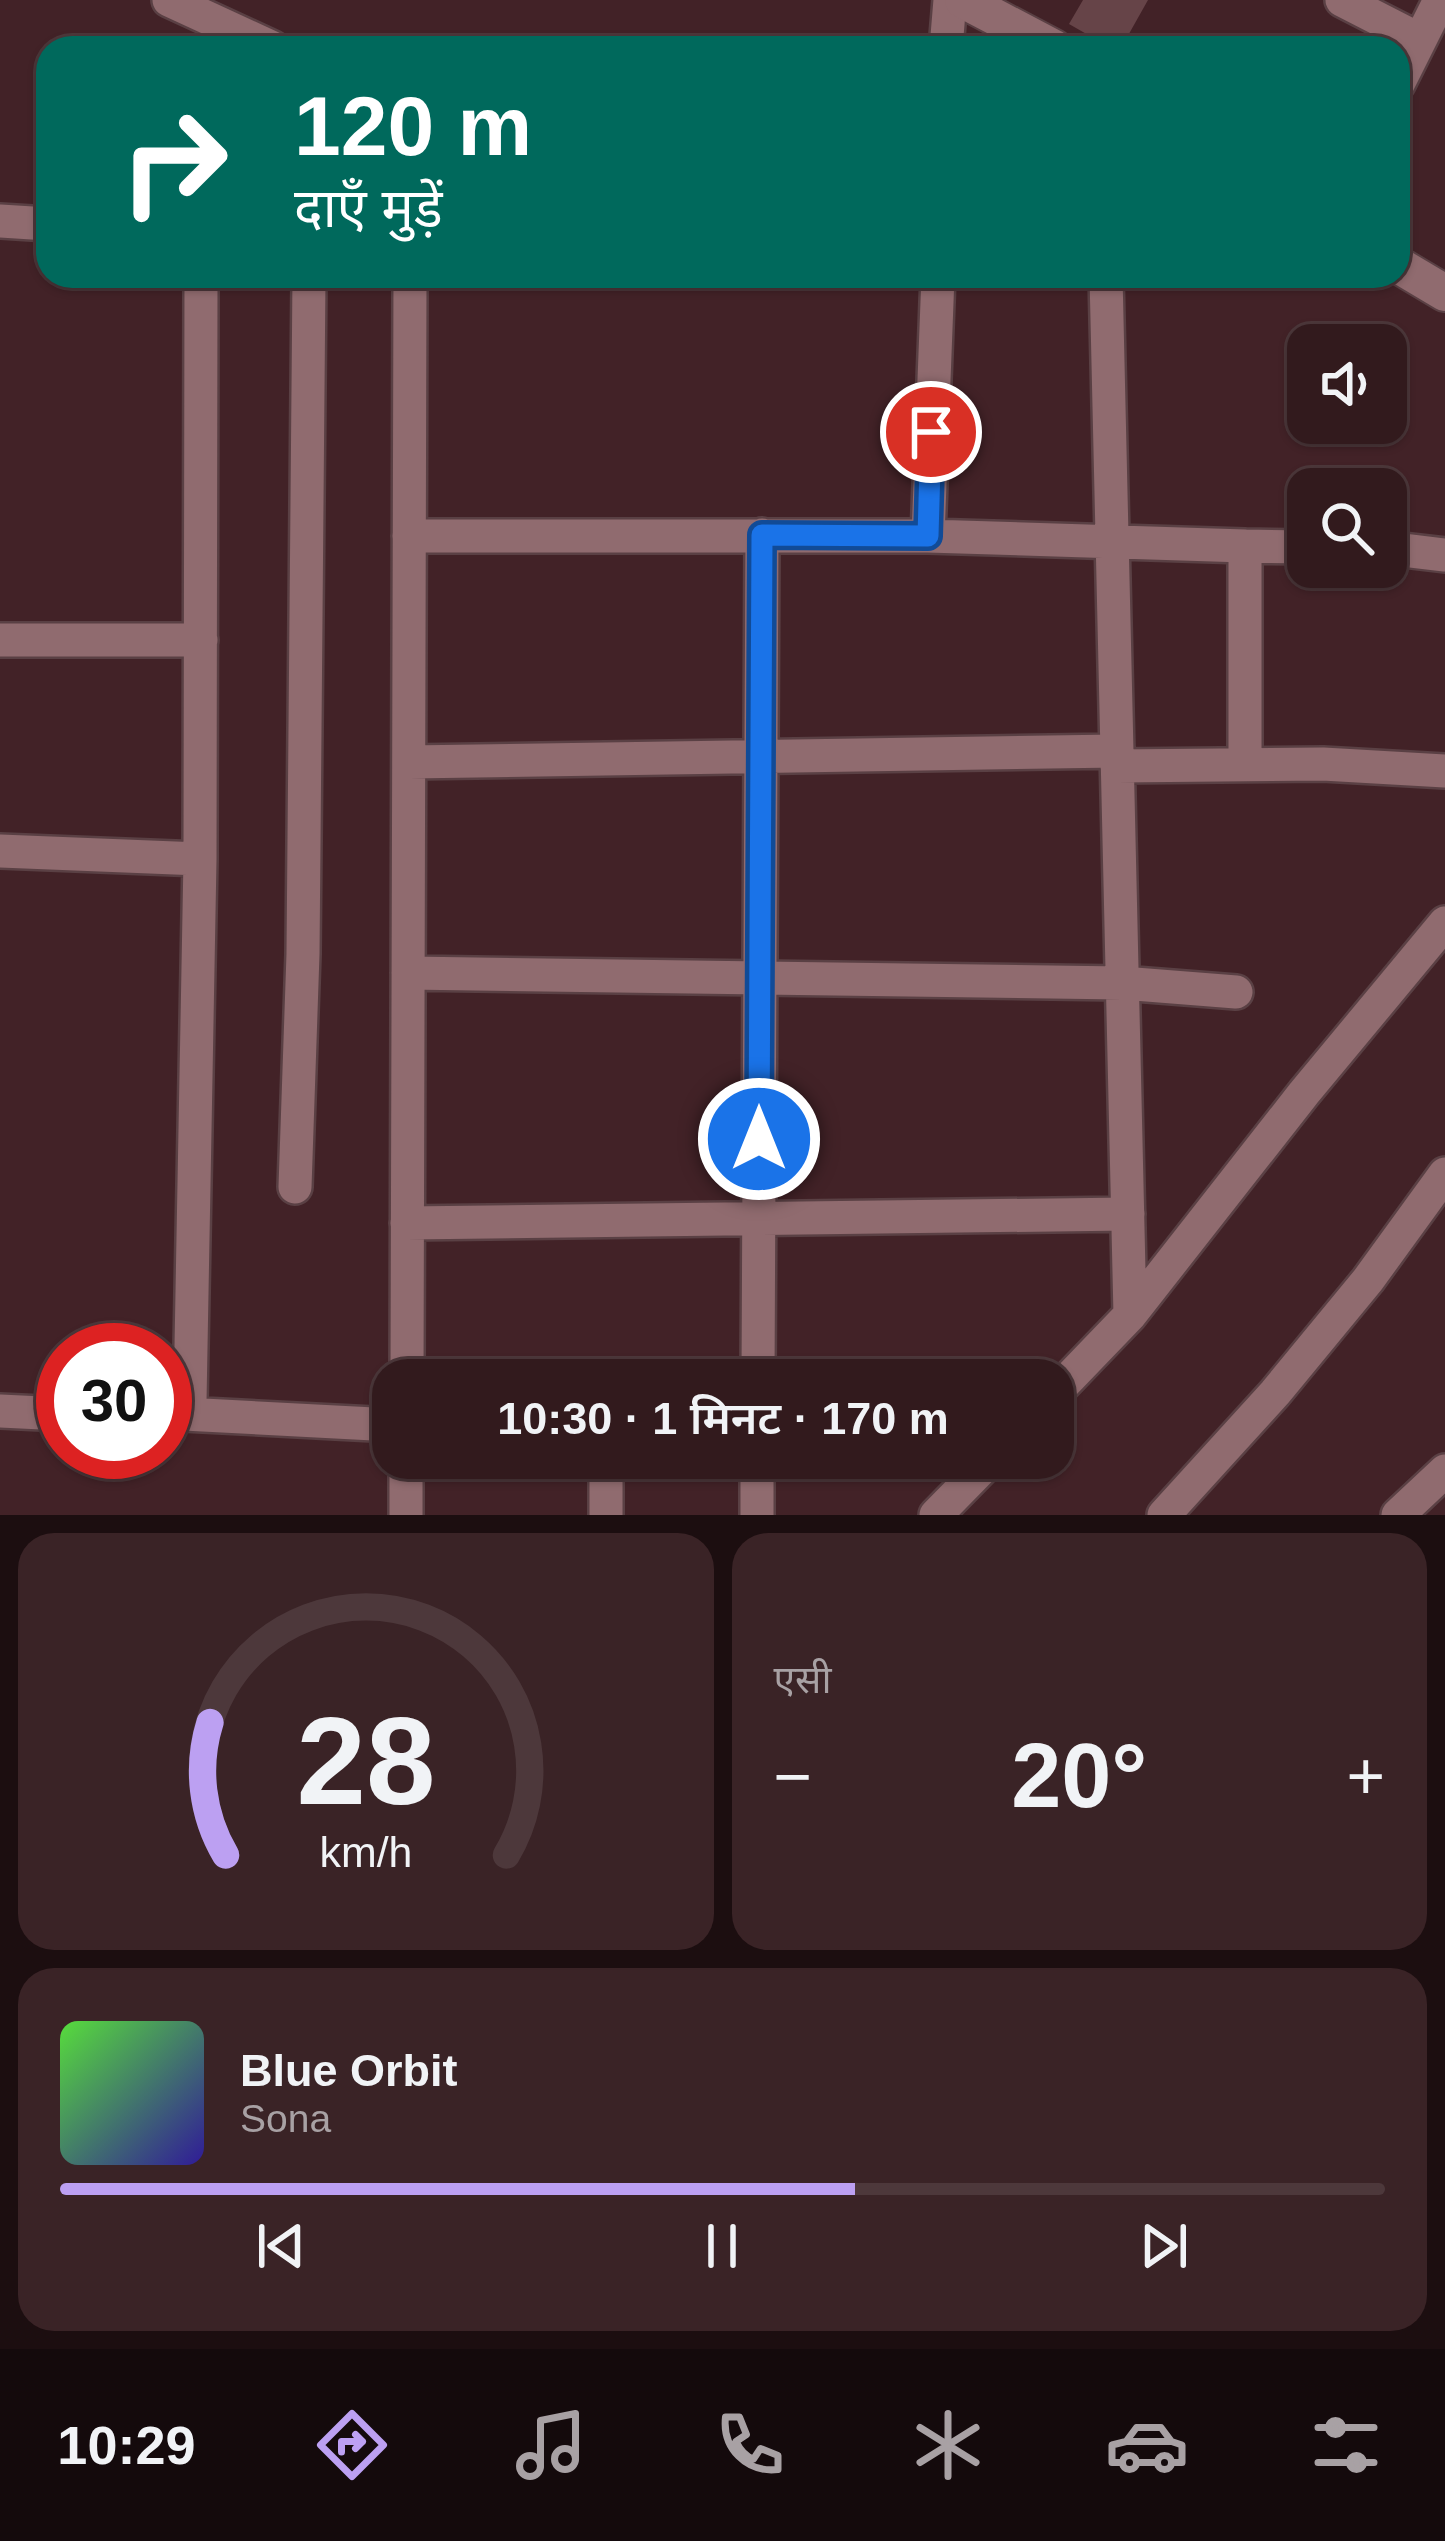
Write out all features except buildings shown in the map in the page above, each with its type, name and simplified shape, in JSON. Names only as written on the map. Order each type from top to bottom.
[{"type":"street","points":[[170,0],[247,36]]},
{"type":"street","points":[[947,36],[950,0]]},
{"type":"street","points":[[963,0],[1031,36]]},
{"type":"street","points":[[1342,0],[1420,40]]},
{"type":"street","points":[[1410,60],[1440,0]]},
{"type":"street","points":[[0,221],[36,223]]},
{"type":"street","points":[[1410,273],[1445,293]]},
{"type":"street","points":[[191,1323],[200,859],[201,288]]},
{"type":"street","points":[[295,1187],[302,974],[309,288]]},
{"type":"street","points":[[406,1359],[410,288]]},
{"type":"street","points":[[928,536],[938,288]]},
{"type":"street","points":[[1106,288],[1130,1315]]},
{"type":"street","points":[[758,1359],[762,535]]},
{"type":"street","points":[[409,536],[928,536],[1287,547]]},
{"type":"street","points":[[1246,547],[1246,763]]},
{"type":"street","points":[[1407,550],[1445,555]]},
{"type":"street","points":[[0,640],[201,640]]},
{"type":"street","points":[[409,762],[1117,759],[1445,771]]},
{"type":"street","points":[[0,851],[200,859]]},
{"type":"street","points":[[1074,1373],[1130,1315],[1445,923]]},
{"type":"street","points":[[408,974],[1122,983],[1236,992]]},
{"type":"street","points":[[1164,1515],[1275,1393],[1441,1188]]},
{"type":"street","points":[[407,1223],[1128,1214]]},
{"type":"street","points":[[0,1411],[36,1413]]},
{"type":"street","points":[[192,1416],[372,1424]]},
{"type":"street","points":[[1398,1515],[1445,1471]]},
{"type":"street","points":[[406,1479],[406,1515]]},
{"type":"street","points":[[606,1479],[606,1515]]},
{"type":"street","points":[[757,1479],[757,1515]]},
{"type":"street","points":[[936,1515],[971,1479]]},
{"type":"route","points":[[759,1139],[762,535],[928,536],[931,432]]}]
